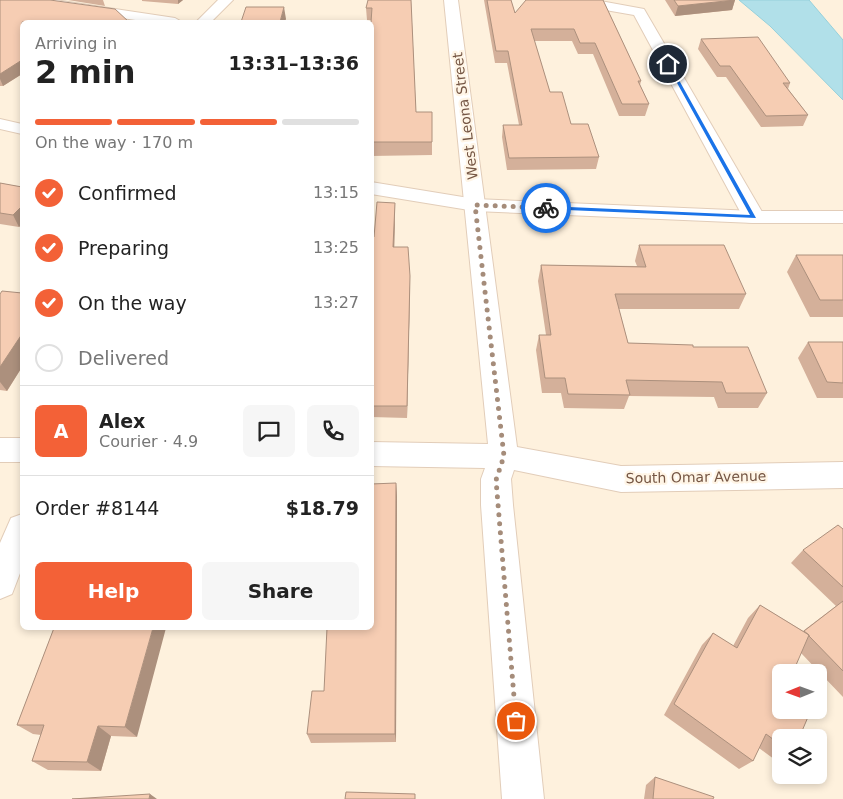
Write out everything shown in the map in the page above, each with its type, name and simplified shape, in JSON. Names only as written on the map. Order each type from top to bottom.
[{"type":"street","points":[[27,0],[161,20]]},
{"type":"street","points":[[205,20],[226,0]]},
{"type":"street","name":"West Leona Street","points":[[451,0],[504,456],[496,480],[497,505],[523,799]]},
{"type":"street","points":[[571,0],[639,12],[754,217]]},
{"type":"street","points":[[0,124],[20,129]]},
{"type":"street","points":[[374,188],[475,205],[754,217],[843,216]]},
{"type":"street","points":[[0,450],[20,450]]},
{"type":"street","name":"South Omar Avenue","points":[[374,454],[504,456],[621,479],[843,475]]},
{"type":"street","points":[[0,583],[20,533]]},
{"type":"water","points":[[739,0],[809,0],[843,40],[843,100],[770,26]]},
{"type":"building","points":[[0,0],[50,0],[115,9],[127,20],[20,20],[20,61],[0,74]]},
{"type":"building","points":[[368,0],[411,0],[416,112],[432,112],[432,142],[374,142],[374,20],[371,20],[372,8],[366,8]]},
{"type":"building","points":[[487,0],[511,0],[515,13],[526,0],[603,0],[641,81],[638,81],[649,104],[622,104],[595,43],[580,43],[574,29],[531,29],[550,92],[562,92],[571,124],[588,124],[599,157],[509,158],[503,125],[522,125],[508,51],[496,51]]},
{"type":"building","points":[[674,0],[735,0],[678,6]]},
{"type":"building","points":[[246,7],[284,7],[281,20],[242,20]]},
{"type":"building","points":[[758,37],[790,83],[783,83],[808,115],[766,116],[730,66],[720,66],[701,39]]},
{"type":"building","points":[[0,183],[20,187],[20,208],[13,215],[0,213]]},
{"type":"building","points":[[377,202],[395,203],[393,247],[408,247],[410,276],[407,406],[374,406],[374,237]]},
{"type":"building","points":[[639,245],[724,245],[746,294],[615,294],[628,343],[693,345],[693,347],[748,347],[767,393],[726,393],[722,382],[626,380],[630,395],[568,394],[565,378],[545,378],[539,335],[551,335],[541,265],[646,267]]},
{"type":"building","points":[[796,255],[843,255],[843,300],[820,300]]},
{"type":"building","points":[[2,291],[20,293],[20,337],[0,367],[0,294]]},
{"type":"building","points":[[808,342],[843,342],[843,383],[827,382]]},
{"type":"building","points":[[396,483],[395,734],[307,734],[312,691],[324,691],[327,630],[374,630],[374,484]]},
{"type":"building","points":[[838,525],[843,529],[843,587],[803,550]]},
{"type":"building","points":[[843,601],[843,671],[804,631]]},
{"type":"building","points":[[760,605],[809,635],[796,664],[772,664],[772,719],[807,719],[803,729],[772,729],[772,738],[766,734],[753,761],[674,704],[713,633],[737,648]]},
{"type":"building","points":[[53,630],[152,630],[125,727],[98,726],[87,762],[32,761],[44,725],[17,725]]},
{"type":"building","points":[[655,777],[714,797],[713,799],[653,799]]},
{"type":"building","points":[[346,792],[415,794],[415,799],[345,799]]},
{"type":"building","points":[[150,794],[149,799],[72,799]]},
{"type":"way so far","points":[[516,721],[497,505],[496,480],[504,456],[475,205],[546,208]]},
{"type":"route","points":[[546,208],[754,217],[668,64]]}]
